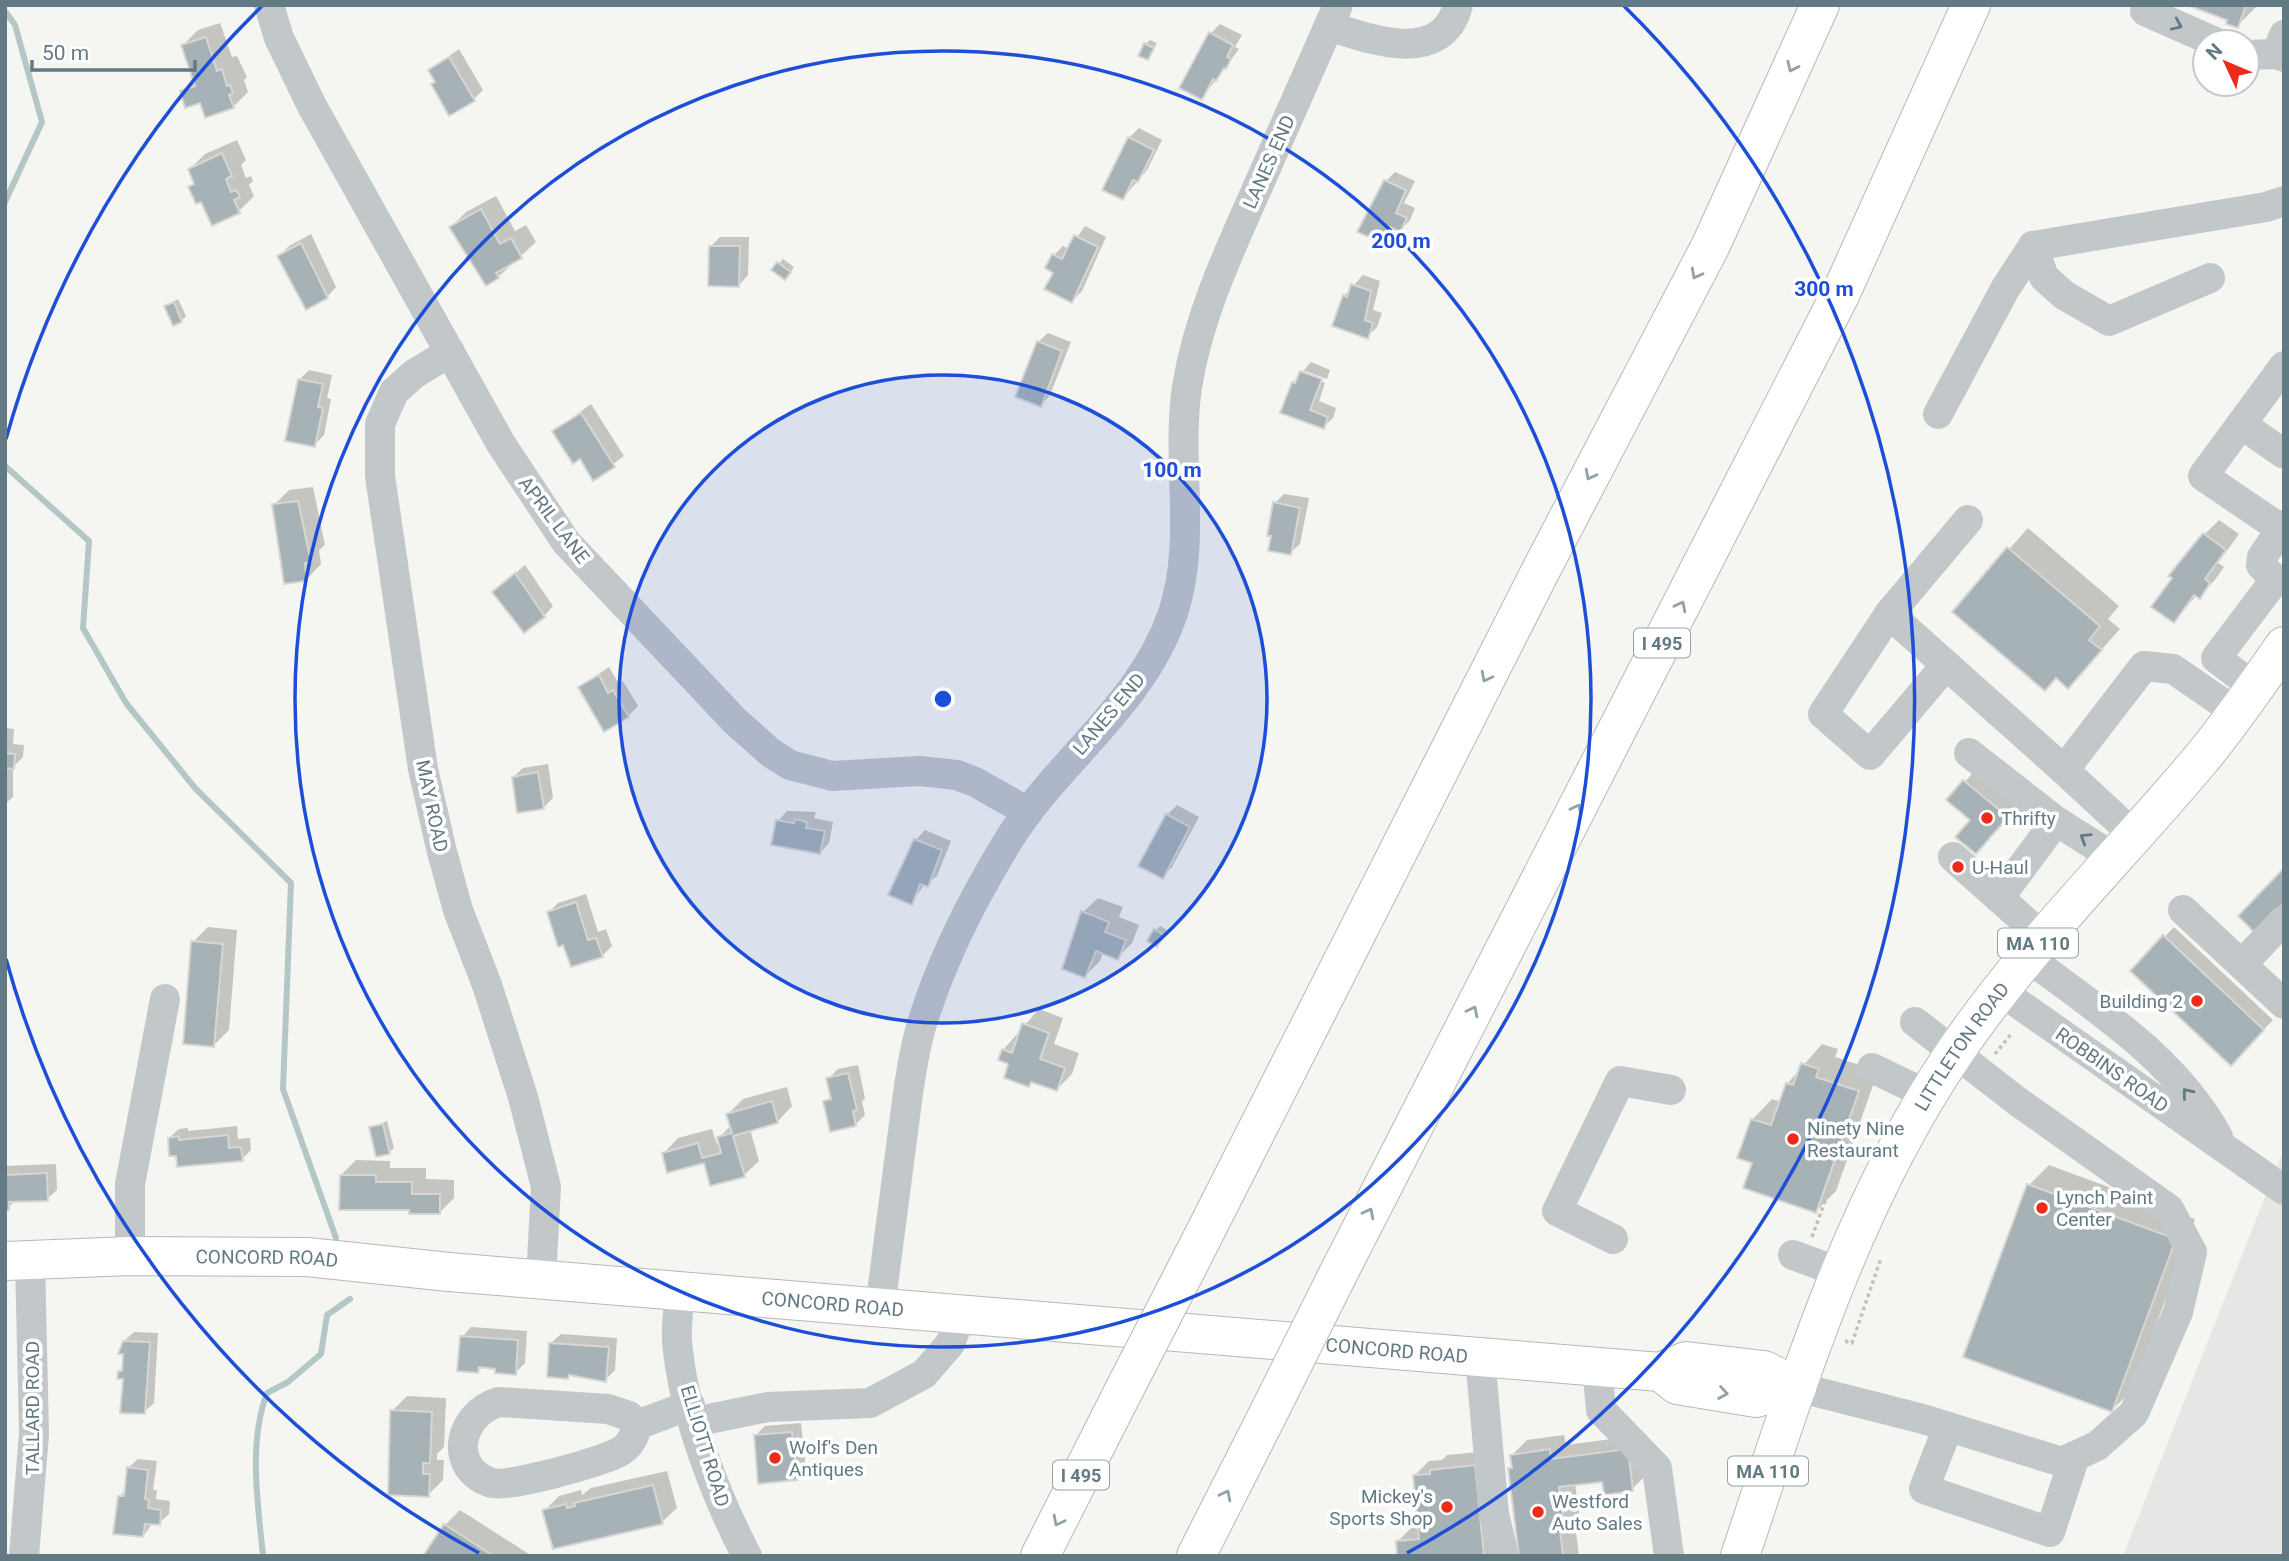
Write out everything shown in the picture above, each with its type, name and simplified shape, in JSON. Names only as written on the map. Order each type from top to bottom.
[{"type":"main road","name":"I 495","points":[[1040,1556],[1542,568],[1711,245],[1820,5]]},
{"type":"main road","name":"I 495","points":[[1196,1556],[1841,293],[1971,5]]},
{"type":"main road","name":"LITTLETON ROAD","points":[[1740,1556],[1814,1333],[1812,1263],[1878,1186],[1928,1095],[1967,1062],[1999,990],[2246,700],[2284,646]]},
{"type":"main road","name":"CONCORD ROAD","points":[[18,1261],[130,1256],[306,1257],[961,1315],[1660,1372],[1686,1361],[1764,1370],[1797,1387]]},
{"type":"street","name":"APRIL LANE","points":[[270,5],[279,38],[312,106],[517,471],[566,542],[735,721],[790,765],[832,776],[919,771],[957,775],[975,782],[1028,812]]},
{"type":"street","name":"LANES END","points":[[880,1308],[909,1090],[921,1027],[965,919],[1008,841],[1028,812],[1132,692],[1148,668],[1173,614],[1181,584],[1184,553],[1185,412],[1194,354],[1213,289],[1333,16],[1377,41],[1414,44],[1432,38],[1447,26],[1458,5]]},
{"type":"street","points":[[2147,5],[2145,11],[2191,31]]},
{"type":"street","points":[[1938,414],[2005,289],[2033,246],[2266,207],[2284,201]]},
{"type":"street","points":[[2033,246],[2044,277],[2064,295],[2109,321],[2210,278]]},
{"type":"street","name":"MAY ROAD","points":[[450,352],[414,373],[394,392],[380,424],[380,476],[423,769],[439,841],[458,910],[487,985],[519,1085],[547,1186],[541,1279]]},
{"type":"street","points":[[2246,700],[2216,658],[2275,580],[2261,565],[2262,557],[2283,527],[2203,476],[2284,366]]},
{"type":"street","points":[[2241,424],[2284,454]]},
{"type":"street","points":[[1946,665],[1870,755],[1823,714],[1889,614],[1968,520]]},
{"type":"street","points":[[1889,614],[2064,770],[2123,846]]},
{"type":"street","points":[[2064,770],[2144,666],[2173,669],[2246,700]]},
{"type":"street","points":[[1969,753],[2056,821],[2123,846]]},
{"type":"street","points":[[1999,898],[2056,821]]},
{"type":"street","name":"ROBBINS ROAD","points":[[1953,857],[1999,898],[2035,946],[2166,1068],[2203,1113],[2225,1150]]},
{"type":"street","points":[[2183,910],[2284,1004]]},
{"type":"street","points":[[2242,964],[2284,920]]},
{"type":"street","name":"ROBBINS ROAD","points":[[1999,990],[2284,1190]]},
{"type":"street","points":[[130,1256],[130,1184],[165,999]]},
{"type":"street","points":[[1797,1387],[1948,1427],[2062,1462],[2096,1446],[2134,1413],[2178,1312],[2192,1252],[2169,1209],[1915,1022]]},
{"type":"street","points":[[1872,1068],[1928,1095]]},
{"type":"street","points":[[1613,1239],[1557,1211],[1620,1081],[1671,1090]]},
{"type":"street","name":"TALLARD ROAD","points":[[18,1261],[34,1434],[24,1556]]},
{"type":"street","name":"ELLIOTT ROAD","points":[[680,1291],[677,1339],[692,1413],[730,1523],[747,1556]]},
{"type":"street","points":[[636,1425],[692,1413],[768,1406],[870,1403],[924,1374],[950,1344],[961,1315]]},
{"type":"street","points":[[1480,1357],[1494,1514],[1504,1556]]},
{"type":"street","points":[[1597,1366],[1601,1410],[1612,1424],[1640,1446],[1657,1468],[1670,1556]]},
{"type":"street","points":[[499,1402],[608,1409],[629,1416],[636,1425],[635,1435],[621,1451],[516,1484],[493,1484],[483,1479],[474,1472],[464,1452],[463,1441],[471,1419],[479,1411],[499,1402]]},
{"type":"street","points":[[1948,1427],[1924,1489],[2050,1532],[2075,1456]]},
{"type":"path","points":[[1967,1062],[2012,1033]]},
{"type":"path","points":[[1812,1263],[1872,1068]]},
{"type":"path","points":[[1814,1333],[1852,1343],[1883,1251]]},
{"type":"shaded area","points":[[2282,1154],[2284,1556],[2123,1556]]},
{"type":"building","points":[[2187,5],[2246,5],[2238,28],[2226,24],[2227,20]]},
{"type":"building","points":[[1209,32],[1233,45],[1227,57],[1231,59],[1226,69],[1224,68],[1216,81],[1213,79],[1202,100],[1179,88]]},
{"type":"building","points":[[206,37],[217,71],[222,69],[227,86],[230,85],[233,93],[229,95],[234,108],[205,118],[200,103],[185,108],[180,91],[195,86],[181,45]]},
{"type":"building","points":[[1144,43],[1154,48],[1148,60],[1138,56]]},
{"type":"building","points":[[449,57],[475,101],[449,116],[431,84],[435,82],[428,70]]},
{"type":"building","points":[[1128,137],[1154,150],[1138,182],[1133,180],[1123,200],[1102,190]]},
{"type":"building","points":[[222,153],[232,176],[226,179],[231,192],[236,190],[240,197],[234,200],[240,213],[212,226],[201,202],[196,204],[188,187],[194,184],[188,169]]},
{"type":"building","points":[[1384,180],[1406,190],[1396,213],[1407,218],[1400,232],[1390,227],[1383,243],[1357,232]]},
{"type":"building","points":[[481,209],[500,244],[511,238],[522,258],[496,273],[499,278],[486,286],[449,227]]},
{"type":"building","points":[[1074,235],[1098,247],[1072,303],[1044,289],[1053,273],[1045,268],[1052,254],[1062,259]]},
{"type":"building","points":[[301,243],[328,298],[306,310],[277,256]]},
{"type":"building","points":[[709,246],[740,246],[739,287],[708,286]]},
{"type":"building","points":[[777,262],[791,272],[785,280],[771,270]]},
{"type":"building","points":[[1351,284],[1371,291],[1365,320],[1373,323],[1368,339],[1332,326],[1343,295],[1347,297]]},
{"type":"building","points":[[174,302],[182,322],[173,326],[164,306]]},
{"type":"building","points":[[1037,341],[1062,351],[1041,407],[1015,397]]},
{"type":"building","points":[[1300,371],[1322,379],[1310,410],[1328,417],[1324,429],[1280,413],[1292,382],[1295,383]]},
{"type":"building","points":[[298,379],[323,384],[318,407],[323,408],[315,447],[285,441]]},
{"type":"building","points":[[581,413],[615,467],[593,481],[580,459],[573,464],[552,431]]},
{"type":"building","points":[[298,501],[311,562],[305,563],[307,581],[284,584],[272,504]]},
{"type":"building","points":[[1273,502],[1300,508],[1291,555],[1268,551],[1271,536],[1267,536]]},
{"type":"building","points":[[2203,533],[2226,550],[2205,579],[2210,583],[2200,599],[2194,595],[2174,623],[2151,607],[2172,578],[2168,576]]},
{"type":"building","points":[[2007,547],[2100,626],[2089,640],[2102,650],[2068,689],[2056,678],[2045,691],[1952,612]]},
{"type":"building","points":[[515,573],[545,617],[524,633],[492,592]]},
{"type":"building","points":[[599,675],[608,693],[613,690],[629,717],[604,732],[578,687]]},
{"type":"building","points":[[5,753],[15,754],[14,769],[5,768]]},
{"type":"building","points":[[538,772],[544,809],[517,813],[512,777]]},
{"type":"building","name":"Thrifty","points":[[1963,780],[2008,817],[1976,854],[1955,837],[1970,820],[1946,800]]},
{"type":"building","points":[[1166,814],[1190,827],[1163,879],[1138,866]]},
{"type":"building","points":[[795,819],[807,822],[806,828],[825,831],[820,854],[771,845],[776,820],[794,823]]},
{"type":"building","points":[[914,839],[942,850],[928,887],[920,884],[912,905],[888,895]]},
{"type":"building","points":[[2284,868],[2284,903],[2255,933],[2238,916]]},
{"type":"building","points":[[576,902],[588,940],[596,938],[603,957],[571,967],[563,945],[558,947],[547,912]]},
{"type":"building","points":[[1081,911],[1109,922],[1105,932],[1126,940],[1118,960],[1096,951],[1085,978],[1062,969]]},
{"type":"building","points":[[1154,929],[1164,935],[1157,947],[1147,941]]},
{"type":"building","name":"Building 2","points":[[2163,935],[2264,1030],[2231,1066],[2130,971]]},
{"type":"building","points":[[191,941],[223,944],[214,1047],[183,1044]]},
{"type":"building","points":[[1022,1023],[1049,1033],[1040,1059],[1065,1068],[1057,1091],[1031,1082],[1029,1087],[1004,1078],[1008,1064],[998,1060],[1002,1049],[1012,1053]]},
{"type":"building","name":"Ninety Nine Restaurant","points":[[1801,1063],[1819,1069],[1816,1077],[1859,1091],[1816,1213],[1743,1188],[1752,1163],[1737,1158],[1751,1119],[1771,1125],[1786,1083],[1793,1085]]},
{"type":"building","points":[[848,1073],[857,1110],[853,1111],[856,1126],[830,1132],[823,1101],[831,1099],[826,1078]]},
{"type":"building","points":[[772,1101],[778,1123],[733,1136],[745,1177],[710,1186],[704,1163],[667,1173],[662,1153],[698,1143],[702,1158],[721,1153],[717,1137],[732,1133],[726,1114]]},
{"type":"building","points":[[383,1124],[390,1154],[376,1157],[369,1127]]},
{"type":"building","points":[[228,1135],[229,1148],[241,1147],[243,1161],[177,1167],[176,1156],[169,1156],[168,1138],[179,1136],[179,1140]]},
{"type":"building","points":[[47,1173],[48,1201],[9,1202],[9,1210],[5,1211],[5,1175]]},
{"type":"building","points":[[340,1175],[376,1175],[376,1182],[412,1182],[412,1194],[440,1194],[440,1214],[409,1214],[409,1210],[339,1210]]},
{"type":"building","points":[[2027,1184],[2176,1239],[2112,1412],[1963,1357]]},
{"type":"building","points":[[460,1336],[518,1340],[516,1375],[495,1373],[495,1369],[479,1367],[478,1373],[457,1371]]},
{"type":"building","points":[[123,1341],[150,1342],[145,1414],[120,1413],[123,1379],[117,1379],[118,1371],[122,1371],[123,1354],[118,1354]]},
{"type":"building","points":[[549,1343],[609,1347],[606,1382],[569,1375],[568,1379],[547,1377]]},
{"type":"building","points":[[390,1410],[432,1412],[430,1463],[423,1463],[423,1474],[430,1474],[429,1497],[388,1495]]},
{"type":"building","name":"Wolf's Den Antiques","points":[[792,1432],[797,1480],[758,1484],[754,1435]]},
{"type":"building","name":"Westford Auto Sales","points":[[1550,1449],[1551,1459],[1628,1449],[1633,1491],[1604,1495],[1602,1482],[1559,1487],[1565,1530],[1560,1530],[1563,1556],[1519,1556],[1508,1468],[1512,1468],[1510,1455]]},
{"type":"building","name":"Mickey's Sports Shop","points":[[1475,1465],[1484,1556],[1397,1556],[1396,1541],[1419,1539],[1413,1475],[1430,1474],[1430,1470]]},
{"type":"building","points":[[127,1467],[148,1470],[145,1499],[149,1500],[148,1508],[161,1510],[160,1525],[145,1524],[143,1537],[113,1534],[118,1496],[124,1496]]},
{"type":"building","points":[[653,1485],[663,1524],[553,1549],[542,1510],[566,1504],[567,1508],[575,1506],[574,1503]]},
{"type":"building","points":[[444,1524],[493,1556],[423,1556]]},
{"type":"waterway","points":[[5,11],[15,25],[42,122],[5,202]]},
{"type":"waterway","points":[[5,466],[89,541],[83,628],[126,703],[195,788],[291,883],[283,1089],[336,1238]]},
{"type":"waterway","points":[[263,1556],[256,1453],[261,1412],[267,1393],[288,1382],[321,1354],[327,1315],[350,1299]]},
{"type":"place","name":"Thrifty","points":[[1987,818]]},
{"type":"place","name":"U-Haul","points":[[1958,867]]},
{"type":"place","name":"Building 2","points":[[2197,1001]]},
{"type":"place","name":"Ninety Nine Restaurant","points":[[1793,1139]]},
{"type":"place","name":"Lynch Paint Center","points":[[2042,1208]]},
{"type":"place","name":"Wolf's Den Antiques","points":[[775,1458]]},
{"type":"place","name":"Mickey's Sports Shop","points":[[1447,1507]]},
{"type":"place","name":"Westford Auto Sales","points":[[1538,1512]]}]
